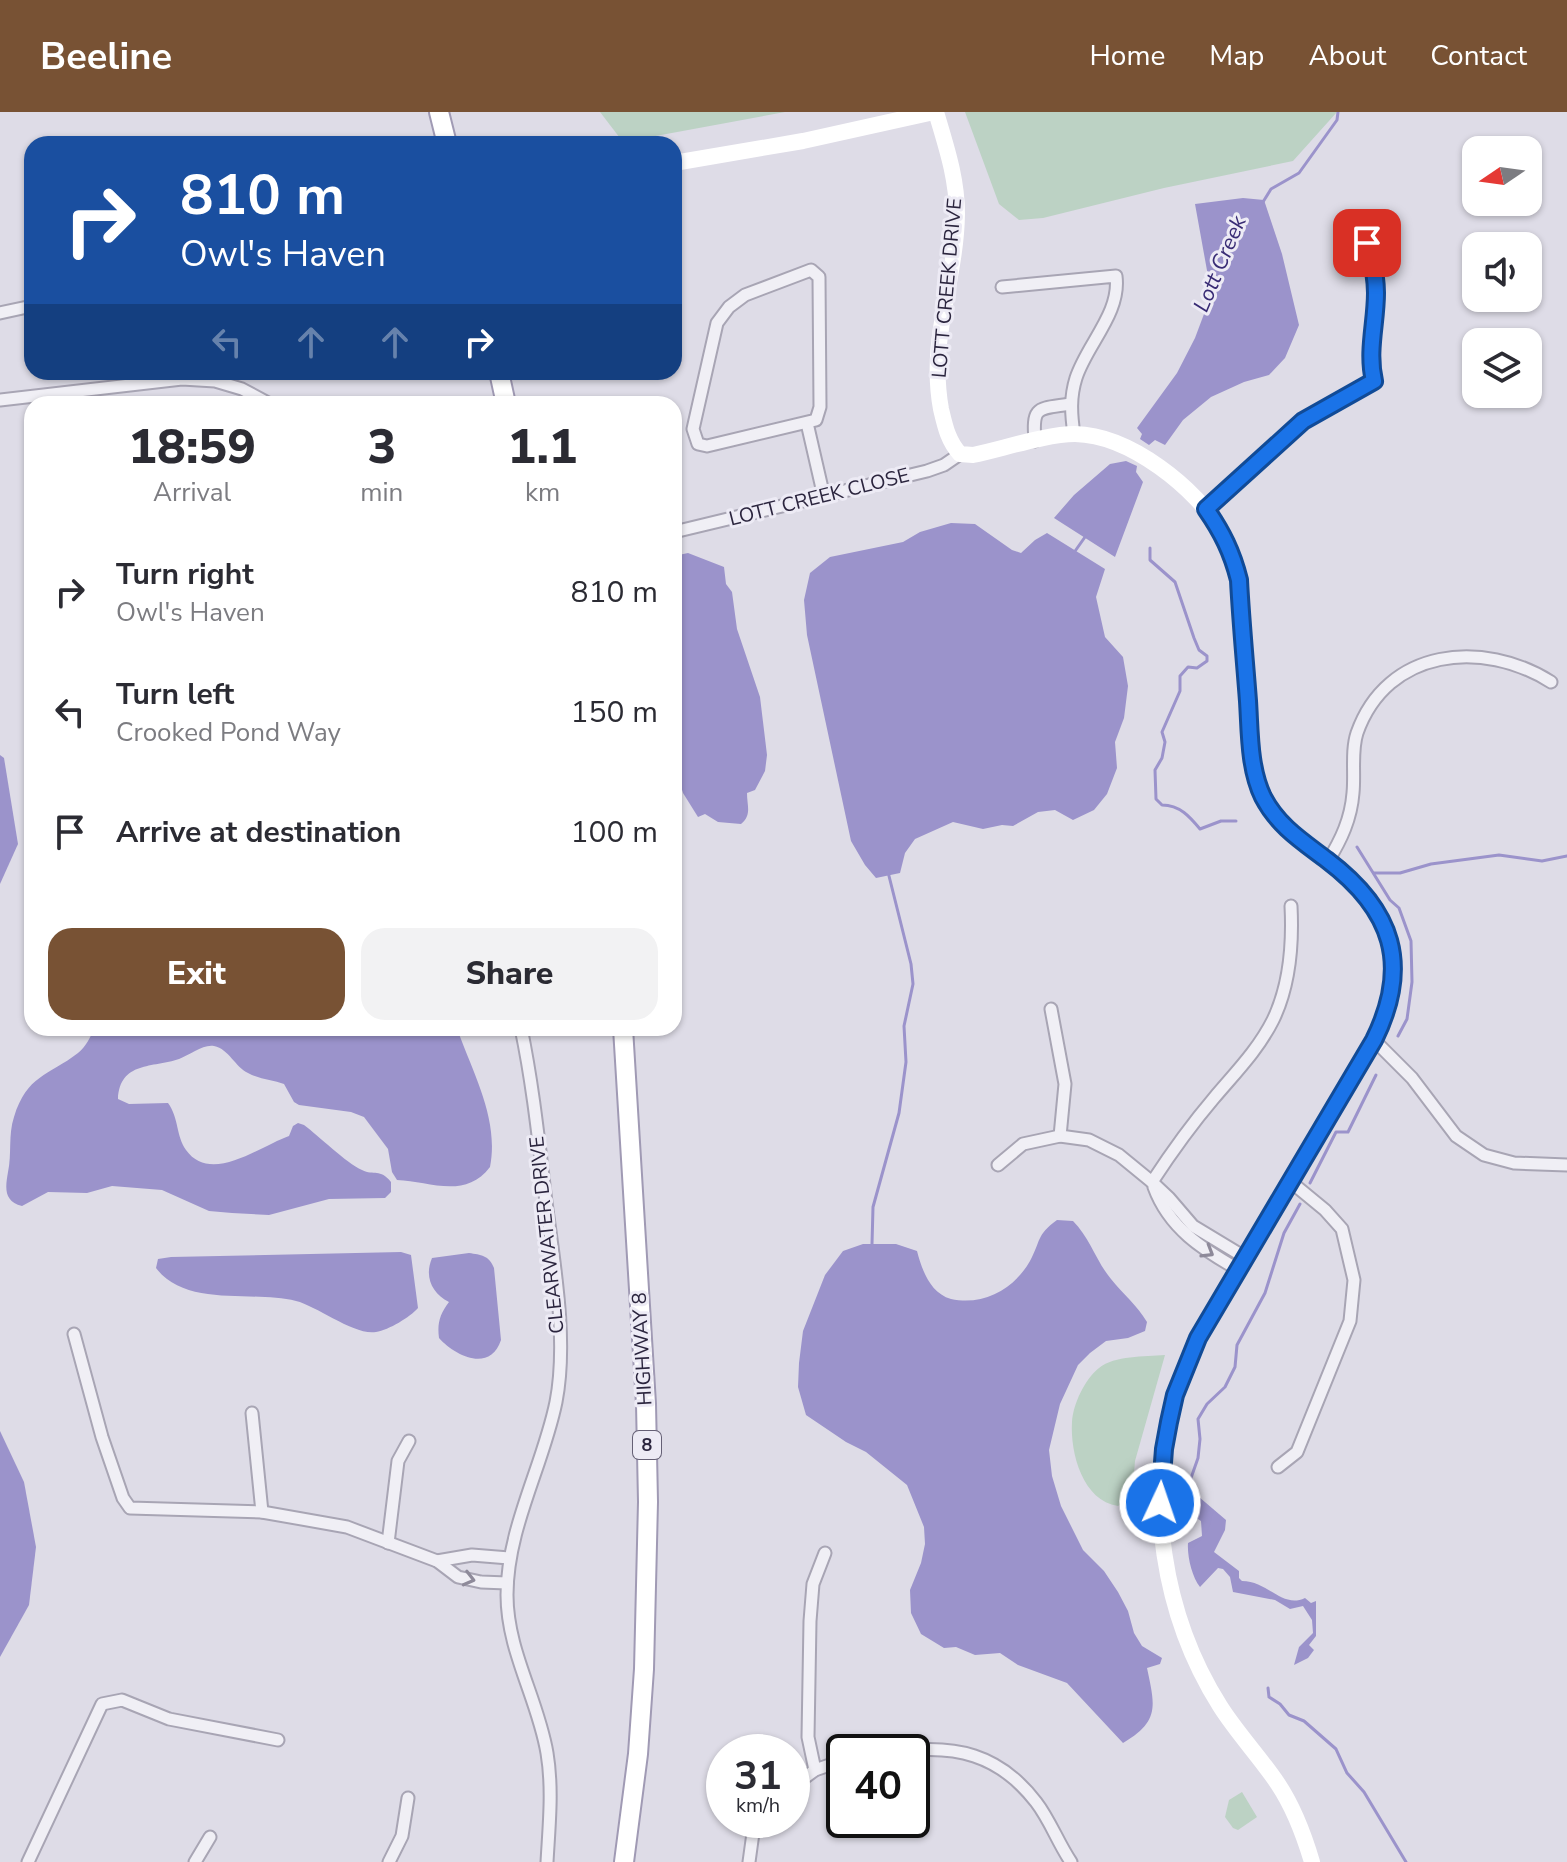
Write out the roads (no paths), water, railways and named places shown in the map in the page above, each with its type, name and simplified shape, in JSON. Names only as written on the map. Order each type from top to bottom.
[{"type":"main road","points":[[439,112],[445,136]]},
{"type":"main road","name":"HIGHWAY 8","points":[[623,1036],[646,1404],[648,1502],[643,1682],[638,1754],[624,1862]]},
{"type":"street","points":[[682,162],[803,141],[935,112]]},
{"type":"street","name":"LOTT CREEK DRIVE","points":[[935,112],[957,191],[936,377],[951,444],[960,454]]},
{"type":"street","points":[[1206,509],[1303,421],[1374,381],[1369,361],[1376,293],[1373,262],[1361,224]]},
{"type":"street","points":[[811,270],[819,277],[820,407],[816,420],[807,423],[707,446],[698,444],[693,429],[717,323],[745,295],[811,270]]},
{"type":"street","points":[[1002,287],[1116,276],[1118,288],[1114,299],[1075,379],[1070,404],[1074,434]]},
{"type":"street","points":[[0,313],[24,308]]},
{"type":"street","points":[[35,396],[173,380]]},
{"type":"street","points":[[198,380],[215,381],[255,396]]},
{"type":"street","points":[[0,400],[24,397]]},
{"type":"street","points":[[1035,441],[1035,412],[1041,408],[1070,404]]},
{"type":"street","points":[[807,423],[824,497]]},
{"type":"street","points":[[960,454],[973,455],[1074,434],[1111,440],[1137,452],[1163,470],[1206,509],[1224,534],[1239,580],[1253,765],[1262,795],[1277,820],[1296,839],[1328,861],[1364,894],[1376,910],[1392,952],[1393,984],[1386,1017],[1198,1338],[1175,1395],[1161,1476],[1164,1543],[1174,1597],[1193,1654],[1220,1707],[1292,1807],[1312,1862]]},
{"type":"street","name":"LOTT CREEK CLOSE","points":[[682,530],[938,468],[960,454]]},
{"type":"street","points":[[1328,861],[1342,838],[1352,808],[1357,734],[1369,707],[1397,677],[1436,659],[1460,656],[1530,669],[1551,682]]},
{"type":"street","points":[[1152,1182],[1175,1145],[1251,1055],[1273,1020],[1287,983],[1292,936],[1291,906]]},
{"type":"street","points":[[1051,1009],[1065,1084],[1060,1136]]},
{"type":"street","name":"CLEARWATER DRIVE","points":[[522,1036],[553,1258],[559,1360],[556,1399],[546,1443],[509,1558],[507,1615],[547,1752],[550,1789],[547,1862]]},
{"type":"street","points":[[1374,1040],[1412,1078],[1456,1136],[1474,1149],[1514,1163],[1567,1165]]},
{"type":"street","points":[[998,1165],[1023,1144],[1060,1136],[1089,1140],[1119,1155],[1152,1182],[1160,1203],[1198,1246],[1242,1264]]},
{"type":"street","points":[[1278,1467],[1297,1452],[1345,1335],[1350,1321],[1354,1280],[1342,1229],[1325,1210],[1291,1182]]},
{"type":"street","points":[[74,1334],[102,1437],[123,1498],[130,1508],[262,1512],[347,1527],[437,1561],[466,1580],[507,1583]]},
{"type":"street","points":[[252,1413],[262,1512]]},
{"type":"street","points":[[388,1543],[398,1461],[409,1441]]},
{"type":"street","points":[[815,1770],[808,1737],[810,1621],[813,1584],[825,1553]]},
{"type":"street","points":[[437,1561],[472,1555],[509,1558]]},
{"type":"street","points":[[28,1862],[102,1704],[122,1700],[169,1719],[278,1740]]},
{"type":"street","points":[[930,1748],[961,1751],[990,1760],[1036,1803],[1071,1862]]},
{"type":"street","points":[[810,1774],[826,1766]]},
{"type":"street","points":[[389,1862],[402,1836],[408,1798]]},
{"type":"street","points":[[195,1862],[210,1837]]},
{"type":"street","points":[[749,1862],[752,1838]]},
{"type":"water","points":[[1243,198],[1264,200],[1282,254],[1299,325],[1285,358],[1269,375],[1211,397],[1183,420],[1165,445],[1155,440],[1149,445],[1140,439],[1142,434],[1137,428],[1177,373],[1207,306],[1208,276],[1195,204]]},
{"type":"water","points":[[1126,461],[1137,466],[1136,472],[1143,482],[1115,557],[1054,518],[1074,495],[1110,464]]},
{"type":"water","points":[[951,523],[975,524],[1021,553],[1047,533],[1105,569],[1096,597],[1105,637],[1123,657],[1128,686],[1124,718],[1115,742],[1117,768],[1107,794],[1094,810],[1073,820],[1055,810],[1038,812],[1013,826],[983,829],[953,822],[915,839],[905,853],[900,873],[876,878],[851,841],[807,635],[804,600],[810,573],[830,557],[903,542],[920,532]]},
{"type":"water","points":[[688,553],[724,567],[726,584],[732,592],[737,629],[760,697],[767,755],[765,771],[755,790],[747,793],[748,814],[741,824],[718,822],[705,814],[698,817],[682,790],[682,554]]},
{"type":"water","points":[[0,755],[4,758],[18,844],[0,884]]},
{"type":"water","points":[[91,1036],[460,1036],[488,1116],[492,1150],[490,1167],[480,1177],[458,1186],[397,1180],[392,1172],[388,1149],[364,1117],[351,1112],[299,1105],[284,1084],[248,1073],[224,1051],[210,1046],[179,1059],[131,1072],[120,1087],[118,1099],[129,1104],[168,1103],[186,1150],[196,1160],[209,1164],[236,1160],[289,1136],[293,1126],[298,1123],[304,1125],[356,1167],[387,1178],[391,1182],[391,1192],[385,1198],[329,1199],[269,1215],[209,1211],[162,1190],[112,1186],[87,1193],[48,1192],[22,1206],[16,1204],[7,1194],[6,1184],[12,1124],[19,1103],[32,1084],[81,1051]]},
{"type":"water","points":[[1057,1220],[1073,1221],[1106,1272],[1147,1322],[1145,1331],[1128,1338],[1106,1341],[1078,1365],[1060,1404],[1049,1450],[1052,1476],[1061,1506],[1083,1550],[1104,1571],[1118,1592],[1142,1646],[1162,1658],[1160,1664],[1147,1668],[1153,1703],[1149,1720],[1123,1743],[1067,1683],[1018,1665],[1000,1653],[975,1655],[956,1647],[944,1648],[921,1634],[911,1613],[910,1590],[921,1563],[925,1544],[924,1527],[907,1485],[866,1452],[806,1415],[798,1387],[803,1331],[825,1275],[843,1251],[863,1244],[896,1244],[917,1251],[924,1273],[938,1292],[951,1299],[975,1300],[997,1293],[1016,1280],[1030,1261],[1042,1234]]},
{"type":"water","points":[[401,1252],[411,1255],[418,1308],[399,1323],[376,1332],[358,1330],[296,1301],[202,1293],[184,1288],[156,1268],[158,1259],[171,1257]]},
{"type":"water","points":[[469,1253],[487,1258],[494,1268],[501,1340],[496,1350],[481,1359],[454,1351],[439,1338],[440,1319],[449,1302],[438,1294],[429,1278],[432,1258]]},
{"type":"water","points":[[0,1431],[24,1482],[36,1547],[29,1605],[0,1657]]},
{"type":"water","points":[[1192,1491],[1226,1520],[1225,1530],[1214,1552],[1239,1571],[1242,1581],[1260,1585],[1289,1600],[1305,1598],[1311,1603],[1316,1601],[1316,1636],[1309,1645],[1314,1650],[1308,1658],[1294,1665],[1299,1647],[1313,1633],[1312,1620],[1303,1606],[1290,1609],[1275,1600],[1233,1592],[1230,1577],[1223,1569],[1218,1568],[1200,1587],[1197,1583],[1192,1572],[1188,1543],[1202,1536],[1201,1521],[1186,1511],[1189,1501],[1186,1492]]},
{"type":"waterway","name":"Lott Creek","points":[[1263,202],[1271,189],[1299,173],[1337,120],[1338,112]]},
{"type":"waterway","points":[[1073,554],[1085,537]]},
{"type":"waterway","name":"Lott Creek","points":[[1150,548],[1150,560],[1175,582],[1199,650],[1207,656],[1207,661],[1197,668],[1188,667],[1180,676],[1180,691],[1162,732],[1165,742],[1162,758],[1155,770],[1156,799],[1162,805],[1184,812],[1200,829],[1221,821],[1236,821]]},
{"type":"waterway","points":[[1357,847],[1390,900],[1399,908],[1411,941],[1412,982],[1407,1019],[1398,1036]]},
{"type":"waterway","points":[[1374,873],[1400,873],[1431,864],[1499,855],[1542,861],[1567,856]]},
{"type":"waterway","points":[[872,1244],[873,1207],[899,1113],[906,1062],[904,1026],[913,984],[911,964],[888,872]]},
{"type":"waterway","name":"Lott Creek","points":[[1310,1183],[1336,1132],[1348,1132],[1376,1075]]},
{"type":"waterway","name":"Lott Creek","points":[[1193,1493],[1191,1478],[1200,1439],[1198,1419],[1207,1404],[1225,1387],[1235,1367],[1237,1345],[1265,1293],[1284,1233],[1300,1204]]},
{"type":"waterway","name":"Lott Creek","points":[[1268,1688],[1269,1697],[1289,1715],[1304,1721],[1336,1749],[1347,1773],[1364,1792],[1406,1862]]}]
